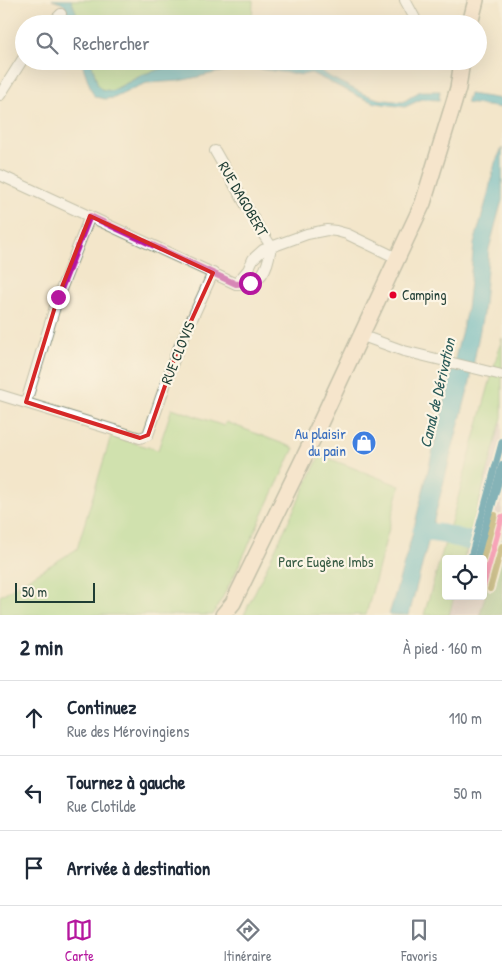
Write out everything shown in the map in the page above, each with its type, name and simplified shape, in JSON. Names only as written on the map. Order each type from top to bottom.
[{"type":"main road","points":[[472,15],[476,0]]},
{"type":"main road","points":[[223,615],[231,609],[423,203],[458,88],[460,70]]},
{"type":"street","points":[[405,0],[413,15]]},
{"type":"street","points":[[0,95],[16,70]]},
{"type":"street","name":"RUE DAGOBERT","points":[[216,151],[258,228],[271,246]]},
{"type":"street","points":[[0,175],[236,284],[250,283],[257,280],[263,274],[269,261],[271,246]]},
{"type":"street","points":[[0,395],[26,402],[58,297],[90,216]]},
{"type":"street","points":[[236,284],[248,270],[253,260],[263,250],[307,234],[327,230],[347,234],[397,258]]},
{"type":"street","name":"RUE CLOVIS","points":[[26,402],[140,438],[148,435],[176,354],[213,273]]},
{"type":"street","points":[[360,335],[404,351],[502,375]]},
{"type":"highlighted area","points":[[90,216],[213,273],[176,354],[148,435],[140,438],[26,402],[58,297]]},
{"type":"shaded area","points":[[502,417],[502,534],[487,589],[487,555],[465,555]]},
{"type":"shaded area","points":[[453,600],[484,600],[480,615],[449,615]]},
{"type":"green space","points":[[71,0],[253,0],[252,15],[77,15]]},
{"type":"green space","points":[[94,70],[158,70],[144,74],[111,91],[101,89],[98,86]]},
{"type":"green space","points":[[502,338],[502,417],[465,555],[442,555],[442,600],[453,600],[449,615],[424,615]]},
{"type":"green space","points":[[172,408],[224,426],[226,422],[294,448],[234,576],[213,615],[0,615],[0,596],[77,549],[111,436],[158,450]]},
{"type":"green space","name":"Parc Eugène Imbs","points":[[320,455],[400,486],[366,615],[244,615]]},
{"type":"green space","points":[[495,558],[502,559],[502,615],[480,615],[484,600],[487,600],[487,588]]},
{"type":"water","points":[[52,0],[71,0],[77,15],[68,15],[64,4]]},
{"type":"water","points":[[84,70],[94,70],[98,86],[101,89],[112,91],[144,74],[158,70],[229,70],[179,81],[147,83],[114,98],[95,97]]},
{"type":"water","points":[[265,70],[320,70],[330,77],[378,99],[403,102],[420,91],[440,91],[439,100],[422,99],[405,107],[376,103],[311,73],[302,75]]},
{"type":"water","points":[[469,94],[502,99],[502,108],[466,103]]},
{"type":"water","points":[[502,148],[502,200],[489,249],[483,314],[470,382],[409,615],[389,615],[413,532],[467,309],[474,244],[495,163]]},
{"type":"waterway","points":[[422,531],[443,534],[500,549]]},
{"type":"transit line","points":[[471,555],[502,441]]},
{"type":"transit line","points":[[477,555],[502,464]]},
{"type":"transit line","points":[[479,555],[502,470]]},
{"type":"transit line","points":[[484,555],[495,515]]},
{"type":"transit line","points":[[487,571],[502,517]]},
{"type":"transit line","points":[[490,589],[502,546]]},
{"type":"place","name":"Camping","points":[[393,295]]},
{"type":"place","name":"Au plaisir du pain","points":[[364,443]]},
{"type":"route","points":[[58,297],[90,216],[236,284],[250,283]]},
{"type":"water label","name":"Canal de Dérivation","points":[[437,393]]}]
